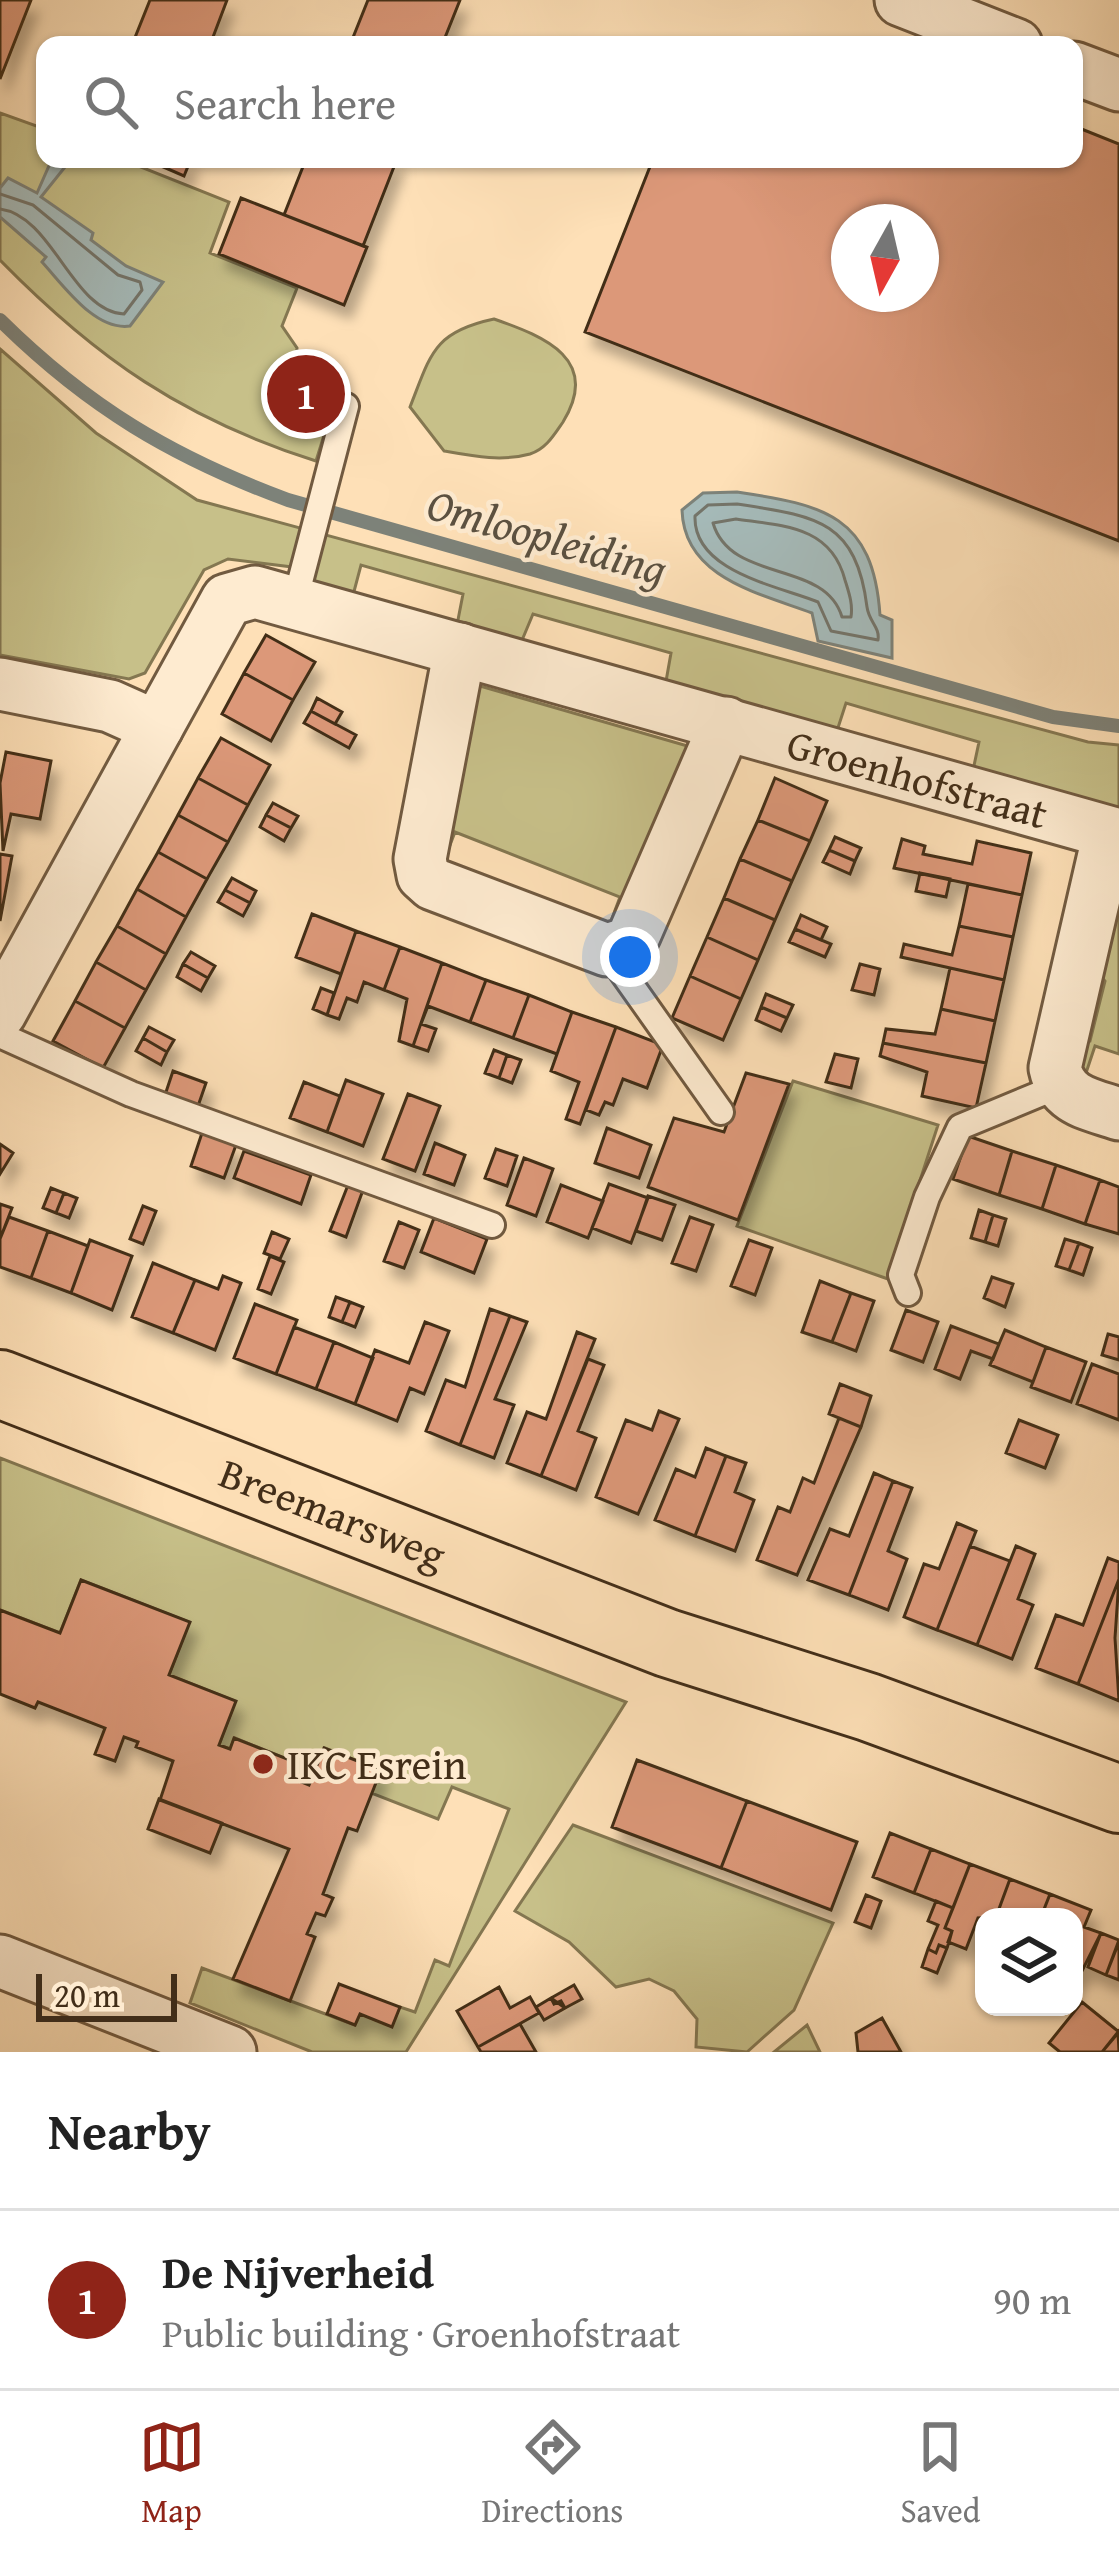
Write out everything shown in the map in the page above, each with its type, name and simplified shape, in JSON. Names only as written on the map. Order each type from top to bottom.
[{"type":"main road","name":"Breemarsweg","points":[[0,1384],[668,1643],[868,1707],[1119,1799]]},
{"type":"main road","name":"Breemarsweg","points":[[668,1643],[868,1742],[1119,1848]]},
{"type":"street","points":[[901,0],[993,36]]},
{"type":"street","points":[[1083,71],[1119,85]]},
{"type":"street","name":"Groenhofstraat","points":[[157,727],[227,600],[255,592],[1114,834],[1055,1068],[1058,1086]]},
{"type":"street","points":[[460,649],[420,860],[423,875],[433,884],[614,950],[635,933],[726,723]]},
{"type":"street","points":[[0,684],[110,706],[157,727],[0,1013]]},
{"type":"street","points":[[1058,1086],[1070,1097],[1119,1114]]},
{"type":"street","points":[[0,1961],[230,2052]]},
{"type":"lane","points":[[295,601],[346,406]]},
{"type":"lane","points":[[614,950],[617,964],[721,1112]]},
{"type":"lane","points":[[0,1035],[131,1094],[492,1225]]},
{"type":"lane","points":[[908,1293],[901,1275],[927,1197],[960,1127],[1058,1086]]},
{"type":"shaded area","points":[[0,113],[36,126],[36,168],[144,168],[229,202],[210,253],[297,288],[282,326],[297,348],[296,362],[318,364],[334,380],[334,403],[316,461],[225,426],[145,382],[72,327],[0,260]]},
{"type":"shaded area","points":[[494,319],[532,334],[562,354],[576,382],[573,401],[553,437],[530,454],[497,458],[444,451],[410,407],[437,348],[458,331]]},
{"type":"shaded area","points":[[0,349],[96,433],[197,500],[1088,742],[1119,745],[1119,815],[972,775],[979,742],[846,703],[835,737],[665,687],[671,653],[533,614],[520,645],[457,625],[463,594],[361,565],[352,599],[312,586],[292,567],[228,559],[204,570],[145,673],[129,679],[0,655]]},
{"type":"shaded area","points":[[480,686],[691,747],[618,929],[608,929],[620,897],[455,832],[442,866],[475,689]]},
{"type":"shaded area","points":[[1119,866],[1119,1054],[1095,1046],[1084,1079],[1079,1080],[1076,1040],[1090,1041],[1105,981],[1092,965]]},
{"type":"shaded area","points":[[793,1081],[938,1125],[888,1279],[737,1226]]},
{"type":"shaded area","points":[[0,1458],[626,1702],[406,2052],[312,2052],[190,2003],[202,1968],[355,2025],[360,2014],[400,2007],[415,2012],[435,1960],[449,1966],[509,1809],[452,1787],[438,1819],[371,1793],[380,1770],[325,1748],[309,1785],[289,1777],[294,1762],[235,1738],[230,1749],[219,1745],[235,1701],[169,1675],[189,1622],[81,1580],[60,1633],[0,1610]]},
{"type":"shaded area","points":[[573,1825],[833,1923],[794,2010],[747,2052],[696,2047],[697,2019],[674,1991],[649,1979],[616,1987],[569,1942],[515,1911]]},
{"type":"shaded area","points":[[807,2025],[820,2052],[774,2052]]},
{"type":"water","points":[[48,168],[64,168],[41,197],[93,233],[91,240],[126,266],[163,282],[130,326],[105,321],[81,305],[42,262],[46,257],[0,217],[0,188],[8,178],[37,193]]},
{"type":"water","points":[[737,492],[819,510],[855,536],[867,555],[880,615],[892,620],[892,658],[818,641],[812,613],[748,590],[710,567],[686,533],[682,510],[703,493]]},
{"type":"building","points":[[0,0],[31,0],[0,79]]},
{"type":"building","points":[[150,0],[227,0],[213,36],[136,36]]},
{"type":"building","points":[[368,0],[460,0],[446,36],[354,36]]},
{"type":"building","points":[[1083,130],[1119,144],[1119,541],[585,332],[649,168],[1083,168]]},
{"type":"building","points":[[302,168],[393,168],[363,246],[284,215]]},
{"type":"building","points":[[241,198],[367,247],[344,305],[219,254]]},
{"type":"building","points":[[266,635],[315,662],[293,700],[244,673]]},
{"type":"building","points":[[244,673],[293,700],[271,741],[222,714]]},
{"type":"building","points":[[317,698],[342,712],[335,724],[311,711]]},
{"type":"building","points":[[311,711],[356,735],[349,748],[304,723]]},
{"type":"building","points":[[221,738],[270,765],[248,805],[198,778]]},
{"type":"building","points":[[6,752],[51,761],[40,819],[11,814],[3,851],[0,783]]},
{"type":"building","points":[[198,778],[248,805],[228,842],[178,815]]},
{"type":"building","points":[[775,778],[827,801],[810,841],[758,820]]},
{"type":"building","points":[[273,803],[298,816],[291,828],[266,815]]},
{"type":"building","points":[[178,815],[228,842],[207,879],[158,852]]},
{"type":"building","points":[[266,815],[291,828],[284,841],[260,827]]},
{"type":"building","points":[[758,820],[810,841],[792,881],[740,859]]},
{"type":"building","points":[[835,837],[861,848],[855,861],[829,850]]},
{"type":"building","points":[[902,839],[925,846],[923,854],[972,864],[977,841],[1031,853],[1022,895],[894,868]]},
{"type":"building","points":[[829,850],[855,861],[850,874],[823,862]]},
{"type":"building","points":[[158,852],[207,879],[186,917],[137,889]]},
{"type":"building","points":[[0,854],[12,856],[0,921]]},
{"type":"building","points":[[740,859],[792,881],[775,920],[724,898]]},
{"type":"building","points":[[920,873],[950,879],[946,897],[916,891]]},
{"type":"building","points":[[232,878],[256,891],[250,903],[225,890]]},
{"type":"building","points":[[968,884],[1022,895],[1013,937],[959,926]]},
{"type":"building","points":[[137,889],[186,917],[166,954],[117,926]]},
{"type":"building","points":[[225,890],[250,903],[243,916],[218,902]]},
{"type":"building","points":[[724,898],[775,920],[758,960],[707,937]]},
{"type":"building","points":[[312,914],[356,931],[341,974],[296,957]]},
{"type":"building","points":[[801,915],[827,927],[821,940],[795,929]]},
{"type":"building","points":[[117,926],[166,954],[146,990],[96,962]]},
{"type":"building","points":[[959,926],[1013,937],[1004,980],[901,957],[904,944],[952,955]]},
{"type":"building","points":[[795,929],[831,944],[825,957],[789,942]]},
{"type":"building","points":[[356,931],[400,947],[384,990],[364,982],[357,1002],[347,998],[339,1019],[327,1015]]},
{"type":"building","points":[[707,937],[758,960],[741,999],[690,976]]},
{"type":"building","points":[[400,947],[442,963],[413,1046],[399,1041],[407,999],[384,990]]},
{"type":"building","points":[[191,952],[215,966],[208,978],[183,964]]},
{"type":"building","points":[[96,962],[146,990],[125,1028],[75,1001]]},
{"type":"building","points":[[442,963],[486,980],[470,1022],[428,1006],[421,1024],[436,1029],[428,1051],[413,1046]]},
{"type":"building","points":[[183,964],[208,978],[201,991],[177,977]]},
{"type":"building","points":[[860,964],[880,969],[874,995],[852,990]]},
{"type":"building","points":[[950,968],[1004,980],[995,1021],[941,1009]]},
{"type":"building","points":[[690,976],[741,999],[723,1040],[672,1018]]},
{"type":"building","points":[[486,980],[529,995],[513,1038],[470,1022]]},
{"type":"building","points":[[321,988],[334,993],[327,1015],[313,1009]]},
{"type":"building","points":[[766,994],[793,1005],[787,1018],[761,1007]]},
{"type":"building","points":[[529,995],[572,1012],[557,1054],[513,1038]]},
{"type":"building","points":[[75,1001],[125,1028],[103,1068],[53,1041]]},
{"type":"building","points":[[761,1007],[787,1018],[781,1031],[756,1020]]},
{"type":"building","points":[[941,1009],[995,1021],[986,1063],[883,1043],[886,1029],[935,1034]]},
{"type":"building","points":[[572,1012],[616,1027],[580,1124],[566,1119],[579,1082],[551,1071]]},
{"type":"building","points":[[149,1027],[174,1040],[167,1052],[143,1038]]},
{"type":"building","points":[[616,1027],[663,1045],[647,1088],[623,1079],[613,1105],[605,1102],[599,1115],[586,1110]]},
{"type":"building","points":[[143,1038],[167,1052],[161,1065],[136,1051]]},
{"type":"building","points":[[883,1043],[986,1063],[976,1108],[922,1096],[927,1072],[880,1056]]},
{"type":"building","points":[[494,1050],[507,1055],[499,1078],[485,1073]]},
{"type":"building","points":[[835,1054],[858,1059],[851,1088],[826,1082]]},
{"type":"building","points":[[507,1055],[521,1060],[512,1083],[499,1078]]},
{"type":"building","points":[[173,1071],[206,1083],[198,1106],[165,1095]]},
{"type":"building","points":[[746,1073],[789,1084],[738,1220],[648,1187],[674,1118],[724,1132]]},
{"type":"building","points":[[346,1080],[383,1094],[363,1146],[327,1132]]},
{"type":"building","points":[[304,1082],[340,1096],[327,1132],[290,1118]]},
{"type":"building","points":[[408,1094],[440,1106],[415,1171],[383,1159]]},
{"type":"building","points":[[607,1128],[651,1145],[639,1178],[595,1163]]},
{"type":"building","points":[[202,1133],[236,1145],[224,1178],[191,1166]]},
{"type":"building","points":[[968,1136],[1012,1151],[999,1195],[953,1179]]},
{"type":"building","points":[[435,1143],[465,1155],[454,1185],[424,1174]]},
{"type":"building","points":[[0,1144],[13,1153],[0,1174]]},
{"type":"building","points":[[496,1149],[517,1156],[507,1186],[485,1178]]},
{"type":"building","points":[[244,1151],[311,1175],[301,1204],[234,1178]]},
{"type":"building","points":[[1012,1151],[1056,1165],[1042,1209],[999,1195]]},
{"type":"building","points":[[524,1158],[553,1169],[536,1216],[507,1205]]},
{"type":"building","points":[[1056,1165],[1100,1180],[1085,1224],[1042,1209]]},
{"type":"building","points":[[1100,1180],[1119,1187],[1119,1234],[1085,1224]]},
{"type":"building","points":[[609,1184],[648,1198],[631,1243],[592,1228]]},
{"type":"building","points":[[348,1185],[363,1190],[346,1237],[330,1231]]},
{"type":"building","points":[[561,1185],[603,1201],[588,1238],[547,1222]]},
{"type":"building","points":[[51,1188],[64,1193],[56,1213],[43,1208]]},
{"type":"building","points":[[64,1193],[77,1198],[69,1218],[56,1213]]},
{"type":"building","points":[[648,1196],[675,1205],[662,1240],[636,1231]]},
{"type":"building","points":[[0,1204],[12,1208],[0,1239]]},
{"type":"building","points":[[143,1206],[156,1211],[143,1244],[130,1239]]},
{"type":"building","points":[[979,1210],[993,1215],[985,1242],[971,1238]]},
{"type":"building","points":[[993,1215],[1006,1219],[998,1246],[985,1242]]},
{"type":"building","points":[[9,1217],[48,1231],[31,1278],[0,1267],[0,1239]]},
{"type":"building","points":[[690,1217],[713,1225],[696,1271],[672,1263]]},
{"type":"building","points":[[434,1218],[487,1239],[474,1273],[421,1252]]},
{"type":"building","points":[[399,1222],[419,1230],[404,1268],[384,1261]]},
{"type":"building","points":[[48,1231],[88,1246],[71,1293],[31,1278]]},
{"type":"building","points":[[272,1232],[289,1239],[280,1259],[264,1253]]},
{"type":"building","points":[[1065,1239],[1079,1243],[1069,1270],[1056,1266]]},
{"type":"building","points":[[90,1240],[132,1256],[112,1310],[71,1293]]},
{"type":"building","points":[[749,1240],[772,1248],[755,1295],[731,1286]]},
{"type":"building","points":[[1079,1243],[1092,1248],[1083,1275],[1069,1270]]},
{"type":"building","points":[[270,1256],[284,1262],[271,1294],[258,1289]]},
{"type":"building","points":[[153,1263],[195,1280],[173,1333],[132,1317]]},
{"type":"building","points":[[223,1276],[241,1283],[215,1350],[173,1333],[195,1280],[218,1289]]},
{"type":"building","points":[[992,1277],[1013,1284],[1005,1307],[984,1298]]},
{"type":"building","points":[[820,1281],[851,1293],[832,1342],[802,1332]]},
{"type":"building","points":[[851,1293],[874,1301],[856,1351],[832,1342]]},
{"type":"building","points":[[336,1297],[350,1302],[342,1322],[329,1317]]},
{"type":"building","points":[[350,1302],[363,1307],[355,1327],[342,1322]]},
{"type":"building","points":[[255,1304],[297,1320],[276,1374],[234,1358]]},
{"type":"building","points":[[490,1309],[510,1316],[460,1445],[426,1431],[446,1380],[465,1387]]},
{"type":"building","points":[[906,1310],[938,1322],[923,1362],[891,1350]]},
{"type":"building","points":[[510,1316],[527,1322],[495,1399],[514,1405],[494,1458],[460,1445]]},
{"type":"building","points":[[425,1322],[449,1331],[424,1394],[410,1388],[397,1421],[355,1404],[375,1350],[409,1363]]},
{"type":"building","points":[[951,1326],[999,1344],[993,1359],[971,1351],[960,1379],[935,1369]]},
{"type":"building","points":[[294,1327],[334,1342],[316,1389],[276,1374]]},
{"type":"building","points":[[1005,1330],[1046,1347],[1033,1382],[990,1365]]},
{"type":"building","points":[[577,1332],[595,1339],[541,1476],[507,1463],[527,1412],[546,1419]]},
{"type":"building","points":[[1108,1334],[1119,1337],[1119,1360],[1102,1355]]},
{"type":"building","points":[[334,1342],[373,1358],[355,1404],[316,1389]]},
{"type":"building","points":[[1046,1347],[1086,1362],[1071,1402],[1031,1387]]},
{"type":"building","points":[[588,1359],[604,1365],[578,1431],[596,1438],[576,1490],[541,1476]]},
{"type":"building","points":[[1092,1364],[1119,1374],[1119,1420],[1077,1404]]},
{"type":"building","points":[[840,1384],[871,1396],[861,1427],[829,1414]]},
{"type":"building","points":[[659,1411],[679,1419],[638,1514],[596,1497],[626,1420],[652,1430]]},
{"type":"building","points":[[839,1418],[861,1427],[797,1575],[757,1560],[778,1507],[790,1512],[803,1478],[814,1483]]},
{"type":"building","points":[[1019,1420],[1058,1435],[1045,1468],[1006,1453]]},
{"type":"building","points":[[706,1448],[726,1456],[695,1536],[655,1520],[676,1469],[695,1477]]},
{"type":"building","points":[[726,1456],[746,1463],[735,1492],[754,1500],[735,1551],[695,1536]]},
{"type":"building","points":[[874,1473],[893,1481],[849,1595],[808,1580],[830,1529],[849,1536]]},
{"type":"building","points":[[893,1481],[912,1488],[888,1551],[907,1559],[888,1610],[849,1595]]},
{"type":"building","points":[[957,1523],[976,1531],[937,1630],[904,1617],[924,1564],[939,1569]]},
{"type":"building","points":[[970,1546],[1010,1561],[977,1645],[937,1630]]},
{"type":"building","points":[[1016,1546],[1035,1554],[1018,1599],[1033,1605],[1012,1659],[977,1645]]},
{"type":"building","points":[[1108,1558],[1119,1562],[1119,1579],[1078,1684],[1036,1668],[1056,1615],[1083,1625]]},
{"type":"building","points":[[1119,1579],[1115,1638],[1119,1701],[1078,1684]]},
{"type":"building","points":[[81,1580],[190,1622],[169,1675],[236,1701],[219,1745],[230,1749],[234,1738],[295,1762],[289,1777],[309,1785],[324,1748],[381,1770],[357,1831],[348,1828],[323,1894],[333,1898],[325,1916],[316,1913],[307,1934],[315,1937],[290,2001],[233,1979],[289,1849],[160,1800],[173,1761],[136,1747],[138,1742],[124,1737],[115,1761],[95,1754],[105,1728],[38,1702],[35,1708],[0,1694],[0,1610],[60,1633]]},
{"type":"building","points":[[637,1760],[747,1801],[721,1868],[612,1827]]},
{"type":"building","points":[[159,1799],[222,1823],[210,1853],[148,1829]]},
{"type":"building","points":[[747,1801],[857,1842],[831,1910],[721,1868]]},
{"type":"building","points":[[890,1833],[931,1849],[914,1893],[873,1877]]},
{"type":"building","points":[[931,1849],[970,1864],[953,1908],[914,1893]]},
{"type":"building","points":[[970,1864],[1010,1879],[999,1908],[975,1908],[975,1926],[966,1949],[948,1942],[952,1931],[945,1928]]},
{"type":"building","points":[[1010,1879],[1050,1894],[1045,1908],[999,1908]]},
{"type":"building","points":[[1050,1894],[1091,1910],[1084,1927],[1101,1933],[1083,1969],[1083,1908],[1045,1908]]},
{"type":"building","points":[[866,1895],[881,1901],[871,1928],[855,1922]]},
{"type":"building","points":[[936,1901],[953,1908],[945,1928],[952,1931],[947,1948],[939,1945],[936,1953],[928,1949],[938,1925],[928,1921]]},
{"type":"building","points":[[1101,1933],[1119,1940],[1106,1975],[1088,1967]]},
{"type":"building","points":[[1119,1942],[1119,1980],[1106,1975]]},
{"type":"building","points":[[939,1945],[947,1948],[937,1973],[922,1967],[928,1949],[936,1953]]},
{"type":"building","points":[[339,1984],[400,2007],[392,2027],[360,2014],[355,2025],[327,2014]]},
{"type":"building","points":[[574,1985],[582,1999],[565,2008],[561,2001],[554,2004],[551,1998]]},
{"type":"building","points":[[499,1987],[510,2008],[530,1997],[539,2013],[478,2047],[457,2011]]},
{"type":"building","points":[[551,1998],[565,2008],[544,2020],[536,2007]]},
{"type":"building","points":[[1083,2003],[1119,2032],[1102,2052],[1060,2052],[1049,2043],[1071,2016],[1083,2016]]},
{"type":"building","points":[[882,2018],[901,2052],[858,2052],[856,2033]]},
{"type":"building","points":[[520,2024],[536,2052],[481,2052],[478,2047]]},
{"type":"building","points":[[1118,2032],[1119,2052],[1102,2052]]},
{"type":"waterway","name":"Omloopleiding","points":[[0,320],[66,379],[134,426],[206,466],[288,500],[1053,717],[1119,726]]},
{"type":"place","name":"De Nijverheid","points":[[306,394]]},
{"type":"place","name":"IKC Esrein","points":[[263,1764]]}]
